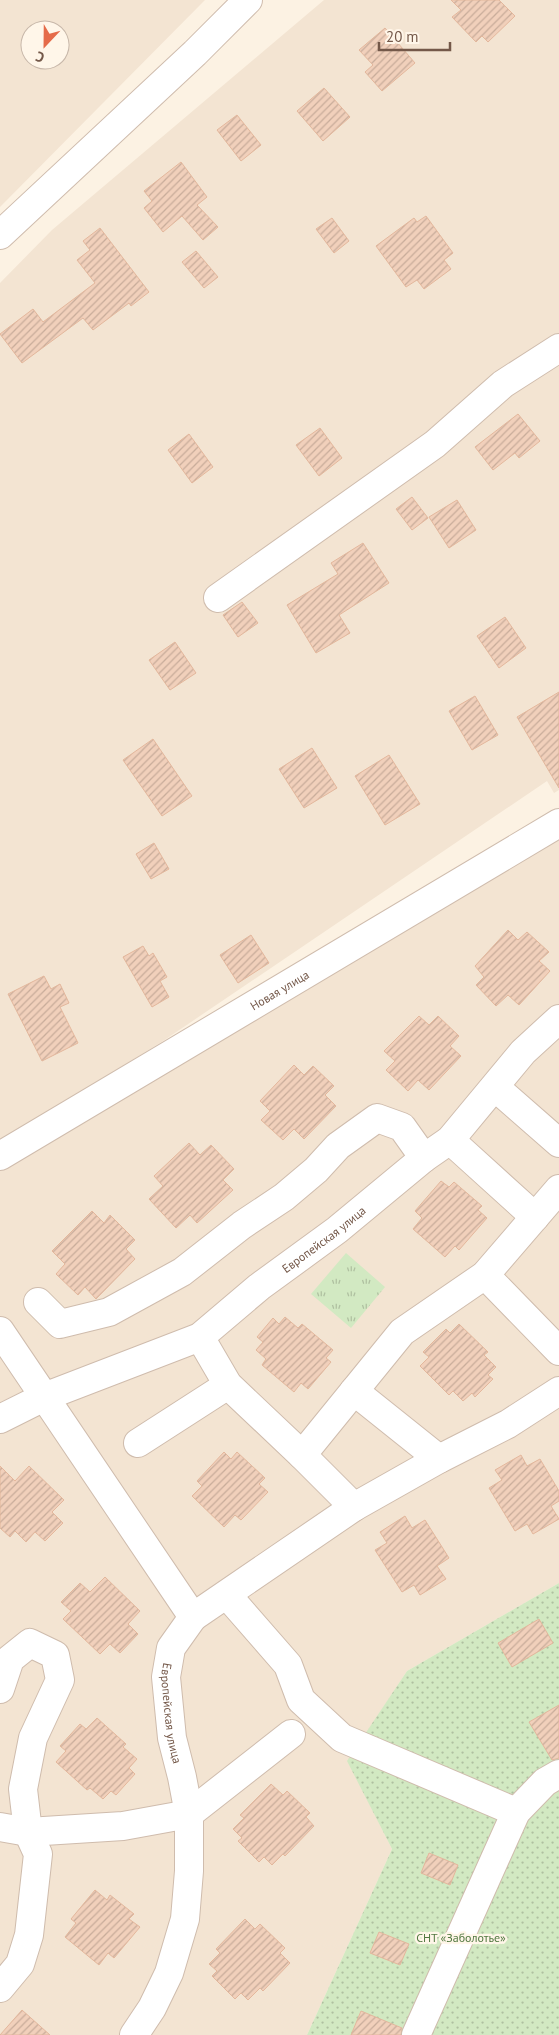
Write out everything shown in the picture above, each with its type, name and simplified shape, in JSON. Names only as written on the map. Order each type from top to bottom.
[{"type":"street","points":[[0,235],[195,53],[248,0]]},
{"type":"street","points":[[218,598],[435,444],[503,384],[559,348]]},
{"type":"street","name":"Новая улица","points":[[0,1156],[559,823]]},
{"type":"street","name":"Европейская улица","points":[[0,1419],[44,1397],[200,1337],[258,1287],[337,1230],[424,1158],[450,1140],[523,1052],[559,1019]]},
{"type":"street","points":[[495,1086],[559,1143]]},
{"type":"street","points":[[38,1302],[60,1324],[109,1312],[182,1272],[242,1225],[284,1198],[316,1170],[338,1146],[377,1118],[402,1126],[424,1158]]},
{"type":"street","points":[[450,1140],[535,1217]]},
{"type":"street","points":[[302,1455],[402,1332],[485,1275],[559,1189]]},
{"type":"street","points":[[485,1275],[559,1351]]},
{"type":"street","points":[[0,1331],[193,1617]]},
{"type":"street","points":[[200,1337],[228,1385],[354,1507]]},
{"type":"street","points":[[138,1443],[228,1385]]},
{"type":"street","points":[[354,1391],[439,1458]]},
{"type":"street","name":"Европейская улица","points":[[134,2035],[152,2008],[169,1973],[184,1918],[189,1871],[188,1814],[182,1777],[172,1738],[166,1678],[171,1648],[193,1617],[354,1507],[439,1458],[508,1424],[559,1391]]},
{"type":"street","points":[[227,1595],[288,1665],[301,1700],[342,1738],[516,1812]]},
{"type":"street","points":[[0,1689],[10,1659],[30,1642],[55,1655],[60,1680],[33,1738],[23,1789],[28,1832],[38,1854],[29,1935],[20,1964],[0,1988]]},
{"type":"street","points":[[0,1827],[28,1832],[123,1826],[188,1814],[291,1734]]},
{"type":"street","points":[[416,2035],[516,1812],[545,1782],[559,1774]]},
{"type":"shaded area","points":[[0,0],[205,0],[0,207]]},
{"type":"shaded area","points":[[324,0],[559,0],[559,790],[554,793],[547,781],[163,1041],[0,1142],[0,283],[52,230]]},
{"type":"shaded area","points":[[559,836],[559,1583],[407,1671],[348,1761],[392,1849],[307,2035],[0,2035],[0,1170]]},
{"type":"green space","points":[[346,1253],[385,1287],[351,1328],[311,1294]]},
{"type":"green space","name":"СНТ «Заболотье»","points":[[559,1583],[559,2035],[307,2035],[392,1849],[347,1761],[407,1671]]},
{"type":"building","points":[[451,0],[499,0],[515,16],[488,42],[482,36],[476,42],[452,17],[461,10]]},
{"type":"building","points":[[385,28],[415,63],[382,91],[365,72],[373,65],[359,50]]},
{"type":"building","points":[[324,88],[350,117],[323,141],[297,111]]},
{"type":"building","points":[[237,115],[261,145],[241,161],[217,130]]},
{"type":"building","points":[[181,162],[207,197],[197,205],[218,227],[203,240],[182,216],[163,232],[144,208],[152,201],[144,191]]},
{"type":"building","points":[[426,216],[453,253],[444,260],[451,269],[424,289],[417,280],[406,287],[376,246],[414,218],[417,222]]},
{"type":"building","points":[[332,218],[349,241],[334,253],[316,229]]},
{"type":"building","points":[[100,228],[149,292],[131,306],[129,303],[93,330],[83,318],[22,363],[0,334],[33,309],[43,322],[95,283],[77,260],[90,250],[83,241]]},
{"type":"building","points":[[196,251],[218,277],[204,288],[182,262]]},
{"type":"building","points":[[518,414],[540,441],[519,458],[515,453],[493,470],[475,447]]},
{"type":"building","points":[[320,428],[342,458],[319,476],[296,445]]},
{"type":"building","points":[[189,434],[213,467],[192,483],[168,450]]},
{"type":"building","points":[[412,497],[428,518],[412,530],[396,509]]},
{"type":"building","points":[[457,500],[476,530],[449,548],[429,517]]},
{"type":"building","points":[[363,543],[389,583],[339,615],[350,633],[316,653],[287,605],[338,574],[331,563]]},
{"type":"building","points":[[242,602],[258,623],[238,637],[223,615]]},
{"type":"building","points":[[505,617],[526,648],[499,668],[477,636]]},
{"type":"building","points":[[175,642],[196,673],[170,690],[149,660]]},
{"type":"building","points":[[559,692],[559,788],[517,717]]},
{"type":"building","points":[[475,696],[498,735],[472,750],[449,711]]},
{"type":"building","points":[[153,739],[192,796],[162,816],[123,760]]},
{"type":"building","points":[[312,748],[337,788],[304,808],[279,769]]},
{"type":"building","points":[[389,755],[420,804],[385,825],[355,776]]},
{"type":"building","points":[[154,843],[169,869],[151,879],[136,854]]},
{"type":"building","points":[[508,930],[518,940],[527,932],[549,952],[539,961],[550,971],[519,1005],[508,995],[496,1006],[476,985],[484,977],[475,966]]},
{"type":"building","points":[[251,935],[269,963],[238,983],[220,955]]},
{"type":"building","points":[[143,946],[149,956],[153,953],[167,977],[160,981],[169,997],[152,1007],[123,957]]},
{"type":"building","points":[[44,976],[51,989],[60,984],[69,1003],[60,1007],[78,1043],[42,1061],[8,994]]},
{"type":"building","points":[[419,1016],[429,1025],[438,1016],[459,1036],[450,1046],[461,1056],[429,1090],[418,1080],[408,1091],[386,1070],[395,1061],[384,1051]]},
{"type":"building","points":[[294,1065],[304,1075],[313,1066],[334,1086],[325,1095],[336,1106],[304,1139],[294,1129],[283,1140],[261,1120],[270,1111],[260,1101]]},
{"type":"building","points":[[189,1143],[200,1155],[211,1145],[234,1169],[223,1180],[233,1190],[197,1223],[190,1215],[176,1228],[149,1199],[163,1186],[154,1176]]},
{"type":"building","points":[[441,1181],[449,1187],[454,1182],[482,1206],[478,1210],[487,1218],[459,1250],[455,1246],[445,1257],[413,1229],[422,1218],[415,1211]]},
{"type":"building","points":[[92,1211],[104,1223],[110,1215],[135,1240],[126,1249],[135,1259],[96,1299],[85,1287],[78,1295],[56,1274],[65,1264],[52,1251]]},
{"type":"building","points":[[285,1317],[298,1328],[302,1324],[333,1350],[326,1358],[331,1362],[308,1389],[301,1383],[294,1392],[262,1365],[266,1359],[256,1350],[263,1342],[257,1337],[273,1318],[279,1324]]},
{"type":"building","points":[[459,1324],[488,1352],[484,1355],[496,1367],[488,1375],[493,1379],[475,1397],[472,1393],[463,1401],[453,1391],[449,1395],[420,1366],[429,1357],[423,1352],[446,1329],[450,1333]]},
{"type":"building","points":[[224,1452],[231,1459],[237,1452],[265,1478],[259,1484],[268,1492],[241,1520],[235,1515],[224,1527],[192,1496],[202,1486],[197,1481]]},
{"type":"building","points":[[521,1455],[527,1466],[540,1459],[559,1491],[559,1501],[551,1506],[559,1519],[533,1534],[527,1524],[515,1531],[489,1488],[502,1480],[495,1470]]},
{"type":"building","points":[[0,1466],[15,1481],[29,1466],[64,1500],[52,1512],[63,1523],[45,1541],[35,1532],[26,1542],[15,1531],[10,1537],[0,1528]]},
{"type":"building","points":[[405,1516],[412,1528],[425,1520],[449,1558],[437,1566],[446,1579],[420,1595],[414,1585],[402,1592],[375,1550],[387,1543],[380,1532]]},
{"type":"building","points":[[105,1577],[140,1611],[128,1624],[138,1634],[120,1653],[110,1644],[100,1654],[63,1619],[71,1611],[61,1602],[80,1583],[90,1592]]},
{"type":"building","points":[[539,1619],[553,1643],[512,1667],[498,1643]]},
{"type":"building","points":[[559,1705],[559,1758],[552,1760],[529,1722]]},
{"type":"building","points":[[97,1718],[126,1744],[123,1747],[137,1759],[129,1768],[135,1774],[116,1795],[111,1791],[103,1799],[90,1788],[87,1790],[56,1762],[66,1751],[60,1746],[80,1724],[86,1729]]},
{"type":"building","points":[[271,1784],[283,1795],[287,1791],[310,1813],[306,1817],[314,1826],[285,1856],[283,1854],[272,1865],[264,1857],[259,1862],[238,1841],[242,1838],[233,1829],[244,1818],[240,1815]]},
{"type":"building","points":[[429,1853],[458,1865],[450,1885],[421,1873]]},
{"type":"building","points":[[95,1890],[107,1900],[110,1895],[134,1914],[129,1919],[140,1927],[114,1958],[108,1953],[99,1965],[65,1937],[76,1923],[71,1919]]},
{"type":"building","points":[[245,1919],[255,1929],[260,1924],[285,1948],[280,1953],[290,1963],[263,1991],[260,1988],[248,2000],[241,1993],[235,1999],[212,1976],[217,1971],[209,1964],[220,1953],[216,1949]]},
{"type":"building","points":[[379,1932],[409,1944],[400,1965],[370,1953]]},
{"type":"building","points":[[22,2010],[50,2035],[0,2035]]},
{"type":"building","points":[[361,2011],[402,2028],[401,2035],[351,2035]]}]
